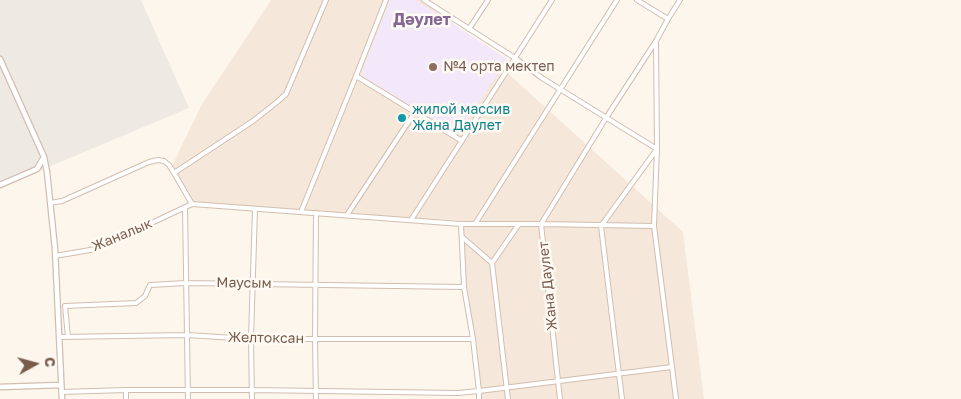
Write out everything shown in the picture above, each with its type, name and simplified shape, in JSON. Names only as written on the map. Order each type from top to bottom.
[{"type":"street","points":[[174,173],[253,121],[286,94],[326,0]]},
{"type":"street","points":[[301,212],[386,0]]},
{"type":"street","points":[[424,0],[516,58],[560,90],[657,148]]},
{"type":"street","points":[[469,30],[488,0]]},
{"type":"street","points":[[411,220],[552,0]]},
{"type":"street","points":[[474,224],[617,0]]},
{"type":"street","points":[[637,0],[668,19]]},
{"type":"street","points":[[654,226],[541,224],[680,0]]},
{"type":"street","points":[[656,41],[657,148],[654,226],[676,399]]},
{"type":"street","points":[[0,59],[44,157],[47,172],[55,256],[62,399]]},
{"type":"street","points":[[356,76],[462,141]]},
{"type":"street","points":[[347,215],[415,112]]},
{"type":"street","points":[[622,399],[601,226],[657,148]]},
{"type":"street","points":[[0,185],[37,168],[44,157]]},
{"type":"street","points":[[50,203],[78,195],[149,162],[158,160],[164,161],[169,165],[192,204]]},
{"type":"street","name":"Жана Даулет","points":[[192,204],[461,224],[541,224],[560,399]]},
{"type":"street","name":"Жаналык","points":[[55,256],[96,248],[192,204]]},
{"type":"street","points":[[185,207],[188,399]]},
{"type":"street","points":[[252,399],[251,339],[255,208]]},
{"type":"street","points":[[316,213],[316,399]]},
{"type":"street","points":[[461,224],[464,287],[479,399]]},
{"type":"street","points":[[508,399],[492,263],[519,224]]},
{"type":"street","points":[[462,237],[492,263]]},
{"type":"street","name":"Маусым","points":[[68,337],[65,306],[136,303],[145,296],[150,285],[186,282],[464,287]]},
{"type":"street","name":"Желтоксан","points":[[59,337],[187,335],[251,339],[472,339]]},
{"type":"street","points":[[61,392],[252,390],[458,393],[672,368]]},
{"type":"street","points":[[0,387],[61,385]]},
{"type":"street","points":[[126,390],[126,399]]},
{"type":"shaded area","points":[[0,0],[141,0],[189,108],[0,189]]},
{"type":"shaded area","points":[[271,0],[427,0],[683,232],[704,399],[477,399],[458,220],[191,206],[172,166],[202,104]]},
{"type":"shaded area","name":"№4 орта мектеп","points":[[390,0],[416,0],[507,59],[458,135],[361,75]]},
{"type":"place","name":"№4 орта мектеп","points":[[433,67]]},
{"type":"place","name":"жилой массив Жана Даулет","points":[[402,118]]},
{"type":"district","name":"Дәулет","points":[[422,20]]}]
